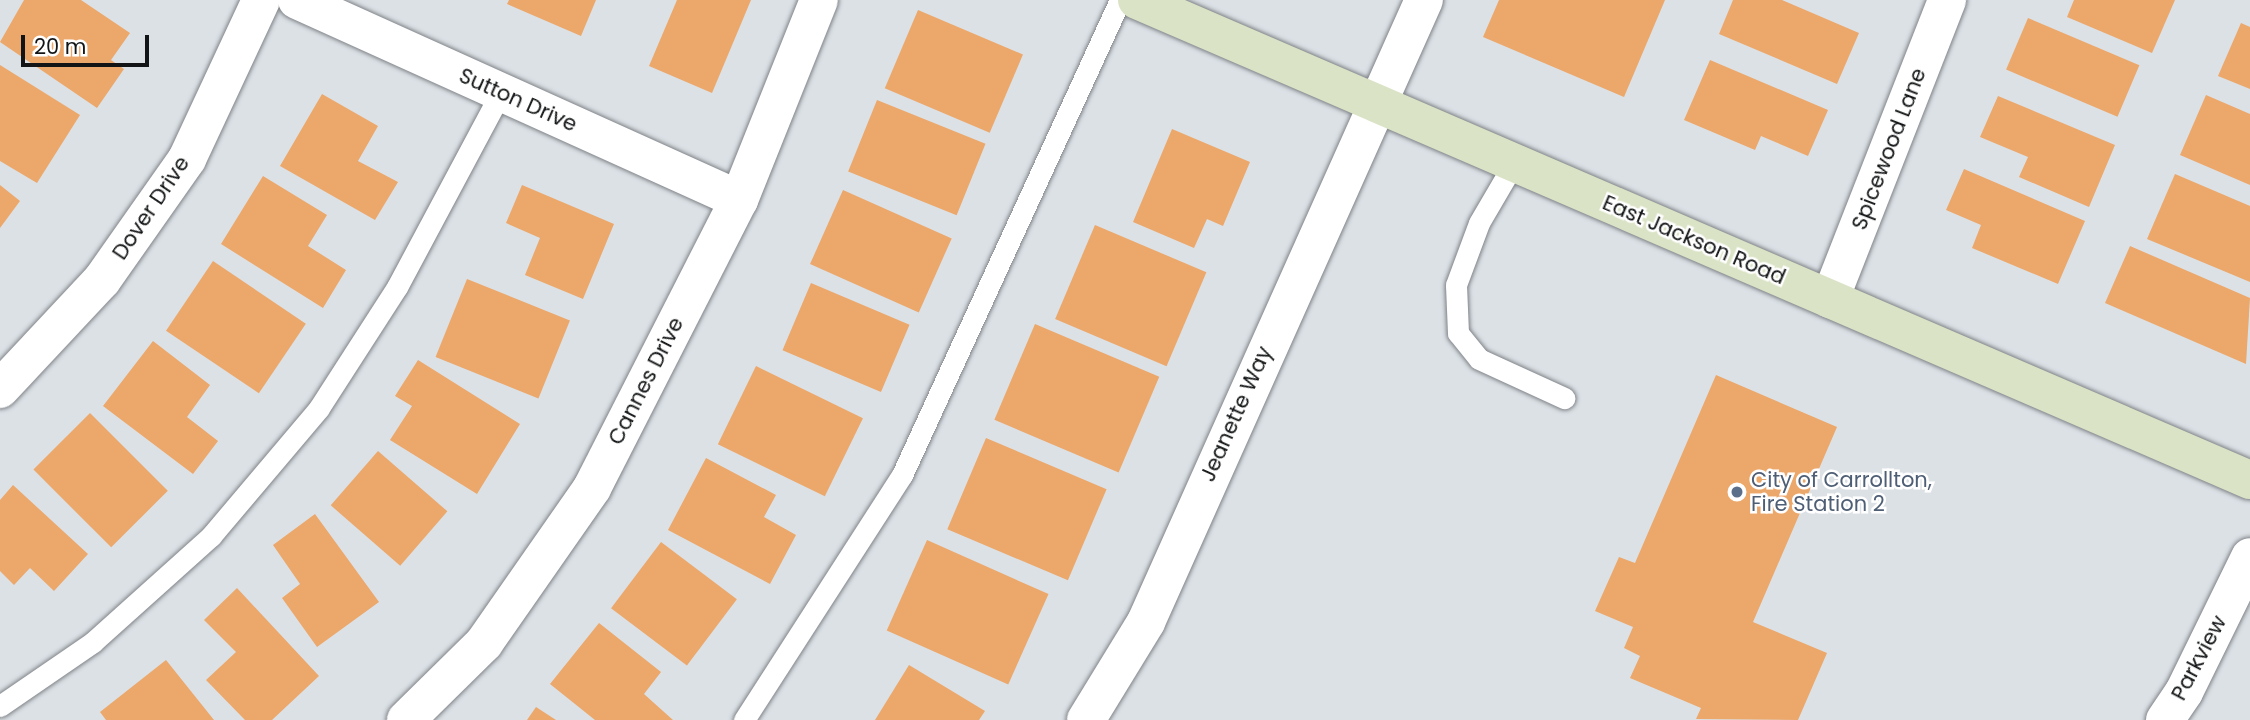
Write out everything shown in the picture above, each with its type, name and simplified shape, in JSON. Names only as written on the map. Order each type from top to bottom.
[{"type":"street","name":"Dover Drive","points":[[0,389],[102,280],[187,159],[261,0]]},
{"type":"street","name":"Sutton Drive","points":[[297,0],[739,200]]},
{"type":"street","name":"Cannes Drive","points":[[406,720],[484,643],[592,488],[739,200],[819,0]]},
{"type":"street","name":"East Jackson Road","points":[[1137,0],[2250,481]]},
{"type":"street","name":"Jeanette Way","points":[[1086,720],[1146,622],[1236,412],[1380,104],[1424,0]]},
{"type":"street","name":"Spicewood Lane","points":[[1830,299],[1947,0]]},
{"type":"street","name":"Parkview","points":[[2165,720],[2185,692],[2250,557]]},
{"type":"lane","points":[[744,720],[902,475],[1120,0]]},
{"type":"lane","points":[[0,706],[93,642],[211,536],[318,408],[397,286],[501,92]]},
{"type":"lane","points":[[1514,163],[1479,223],[1456,285],[1458,333],[1479,359],[1564,398]]},
{"type":"building","points":[[24,0],[81,0],[130,33],[111,60],[124,69],[97,108],[0,42]]},
{"type":"building","points":[[509,0],[596,0],[581,36],[507,4]]},
{"type":"building","points":[[677,0],[751,0],[712,93],[649,66]]},
{"type":"building","points":[[1499,0],[1665,0],[1624,97],[1483,37]]},
{"type":"building","points":[[1733,0],[1782,0],[1859,33],[1837,84],[1719,34]]},
{"type":"building","points":[[2074,0],[2175,0],[2152,53],[2067,17]]},
{"type":"building","points":[[918,10],[1023,55],[990,133],[885,88]]},
{"type":"building","points":[[2028,18],[2139,65],[2118,117],[2006,70]]},
{"type":"building","points":[[2241,23],[2250,27],[2250,89],[2218,76]]},
{"type":"building","points":[[1710,60],[1828,110],[1808,156],[1761,136],[1755,150],[1684,120]]},
{"type":"building","points":[[0,65],[80,115],[37,183],[0,161]]},
{"type":"building","points":[[322,94],[378,126],[358,161],[398,182],[375,220],[280,166]]},
{"type":"building","points":[[2206,95],[2250,114],[2250,185],[2180,155]]},
{"type":"building","points":[[1998,96],[2115,145],[2089,207],[2019,177],[2028,157],[1980,137]]},
{"type":"building","points":[[877,100],[985,144],[957,215],[848,171]]},
{"type":"building","points":[[1172,129],[1250,162],[1223,226],[1207,219],[1194,248],[1133,222]]},
{"type":"building","points":[[1964,169],[2085,221],[2058,284],[1972,248],[1981,225],[1946,210]]},
{"type":"building","points":[[2175,174],[2250,206],[2250,282],[2147,239]]},
{"type":"building","points":[[263,176],[327,215],[308,246],[346,270],[323,308],[221,244]]},
{"type":"building","points":[[0,185],[20,201],[0,228]]},
{"type":"building","points":[[522,185],[614,224],[583,299],[525,275],[540,238],[506,223]]},
{"type":"building","points":[[843,190],[952,238],[919,312],[810,264]]},
{"type":"building","points":[[1095,225],[1206,272],[1167,366],[1055,319]]},
{"type":"building","points":[[2130,246],[2250,298],[2246,364],[2105,303]]},
{"type":"building","points":[[213,261],[306,324],[259,393],[166,331]]},
{"type":"building","points":[[467,279],[570,321],[538,398],[436,357]]},
{"type":"building","points":[[811,283],[909,325],[881,392],[782,350]]},
{"type":"building","points":[[1035,324],[1159,377],[1119,472],[994,420]]},
{"type":"building","points":[[153,341],[210,385],[187,417],[218,441],[193,474],[103,406]]},
{"type":"building","points":[[418,360],[520,424],[477,494],[390,440],[412,406],[395,396]]},
{"type":"building","points":[[756,366],[863,418],[825,496],[718,444]]},
{"type":"building","name":"City of Carrollton, Fire Station 2","points":[[1716,375],[1837,427],[1753,622],[1827,653],[1798,720],[1696,719],[1701,708],[1630,678],[1640,656],[1624,648],[1633,627],[1595,611],[1619,557],[1635,563]]},
{"type":"building","points":[[90,413],[168,491],[111,547],[33,470]]},
{"type":"building","points":[[986,438],[1107,489],[1068,580],[947,529]]},
{"type":"building","points":[[378,451],[447,511],[400,566],[331,505]]},
{"type":"building","points":[[706,458],[776,495],[764,517],[796,535],[770,584],[668,530]]},
{"type":"building","points":[[13,485],[88,554],[54,591],[30,568],[14,585],[0,571],[0,500]]},
{"type":"building","points":[[315,514],[379,602],[317,647],[282,598],[300,584],[273,545]]},
{"type":"building","points":[[927,540],[1049,594],[1008,685],[887,630]]},
{"type":"building","points":[[661,542],[737,599],[687,665],[611,608]]},
{"type":"building","points":[[237,588],[319,676],[272,720],[245,720],[206,680],[236,652],[204,620]]},
{"type":"building","points":[[599,623],[661,672],[644,694],[673,720],[595,720],[550,684]]},
{"type":"building","points":[[166,660],[214,720],[106,720],[100,712]]},
{"type":"building","points":[[909,665],[985,711],[979,720],[875,720]]},
{"type":"building","points":[[536,707],[556,720],[527,720]]},
{"type":"place","name":"City of Carrollton, Fire Station 2","points":[[1737,492]]}]
